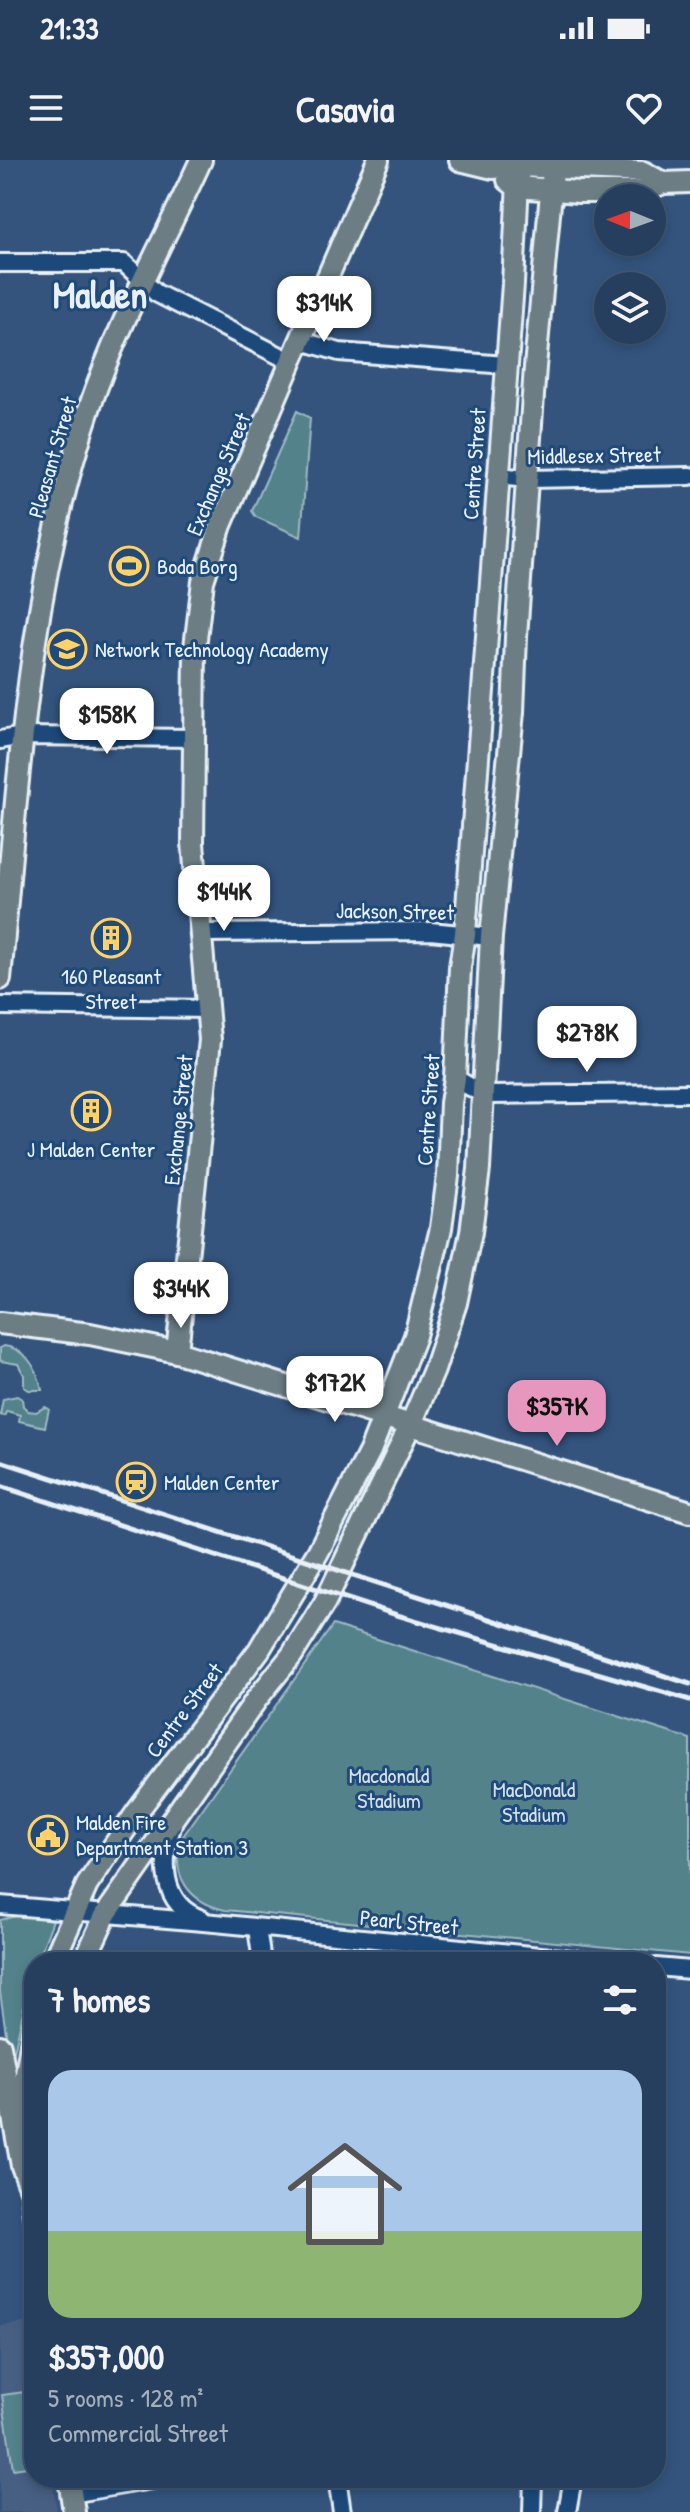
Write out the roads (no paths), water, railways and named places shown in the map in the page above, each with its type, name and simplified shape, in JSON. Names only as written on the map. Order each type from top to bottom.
[{"type":"main road","name":"Pleasant Street","points":[[0,979],[23,736],[38,619],[64,494],[90,406],[142,281],[201,160]]},
{"type":"main road","name":"Exchange Street","points":[[177,1352],[209,1067],[209,1009],[193,843],[197,627],[209,559],[378,160]]},
{"type":"main road","points":[[460,160],[493,168],[517,187],[550,191],[642,192],[663,183],[690,182]]},
{"type":"main road","points":[[493,168],[518,163],[553,164],[643,172],[663,183]]},
{"type":"main road","name":"Centre Street","points":[[57,1952],[87,1885],[212,1715],[290,1600],[350,1491],[415,1336],[435,1258],[448,1176],[460,967],[465,934],[513,284],[518,163]]},
{"type":"main road","points":[[89,1952],[106,1914],[310,1628],[325,1602],[411,1424],[446,1337],[463,1272],[475,1200],[484,1095],[491,937],[513,712],[516,637],[553,164]]},
{"type":"main road","points":[[0,1323],[90,1334],[177,1352],[690,1512]]},
{"type":"main road","points":[[0,2046],[24,2157]]},
{"type":"street","points":[[0,263],[115,262],[130,267],[156,293],[292,362]]},
{"type":"street","points":[[302,341],[342,352],[506,365]]},
{"type":"street","name":"Middlesex Street","points":[[498,476],[528,479],[690,476]]},
{"type":"street","points":[[0,740],[23,736],[194,738]]},
{"type":"street","name":"Jackson Street","points":[[202,933],[430,931],[491,937]]},
{"type":"street","points":[[0,1006],[209,1009]]},
{"type":"street","points":[[455,1078],[484,1095],[690,1093]]},
{"type":"street","name":"Pearl Street","points":[[176,1816],[165,1852],[168,1885],[183,1910],[215,1923]]},
{"type":"street","name":"Pearl Street","points":[[0,1905],[215,1923],[474,1952]]},
{"type":"street","points":[[257,1928],[261,1952]]},
{"type":"street","points":[[666,1968],[690,1970]]},
{"type":"street","points":[[76,2494],[109,2488]]},
{"type":"street","points":[[338,2488],[342,2512]]},
{"type":"street","points":[[532,2512],[533,2488]]},
{"type":"street","points":[[567,2512],[571,2488]]},
{"type":"railway","points":[[0,1461],[690,1684]]},
{"type":"railway","points":[[0,1486],[397,1615],[690,1700]]},
{"type":"place","name":"Boda Borg","points":[[129,566]]},
{"type":"place","name":"Network Technology Academy","points":[[67,649]]},
{"type":"place","name":"160 Pleasant Street","points":[[111,938]]},
{"type":"place","name":"J Malden Center","points":[[91,1111]]},
{"type":"place","name":"Malden Center","points":[[136,1482]]},
{"type":"place","name":"Malden Fire Department Station 3","points":[[48,1835]]},
{"type":"district","name":"Malden","points":[[100,294]]},
{"type":"park label","name":"Macdonald Stadium","points":[[389,1788]]},
{"type":"park label","name":"MacDonald Stadium","points":[[534,1802]]}]
